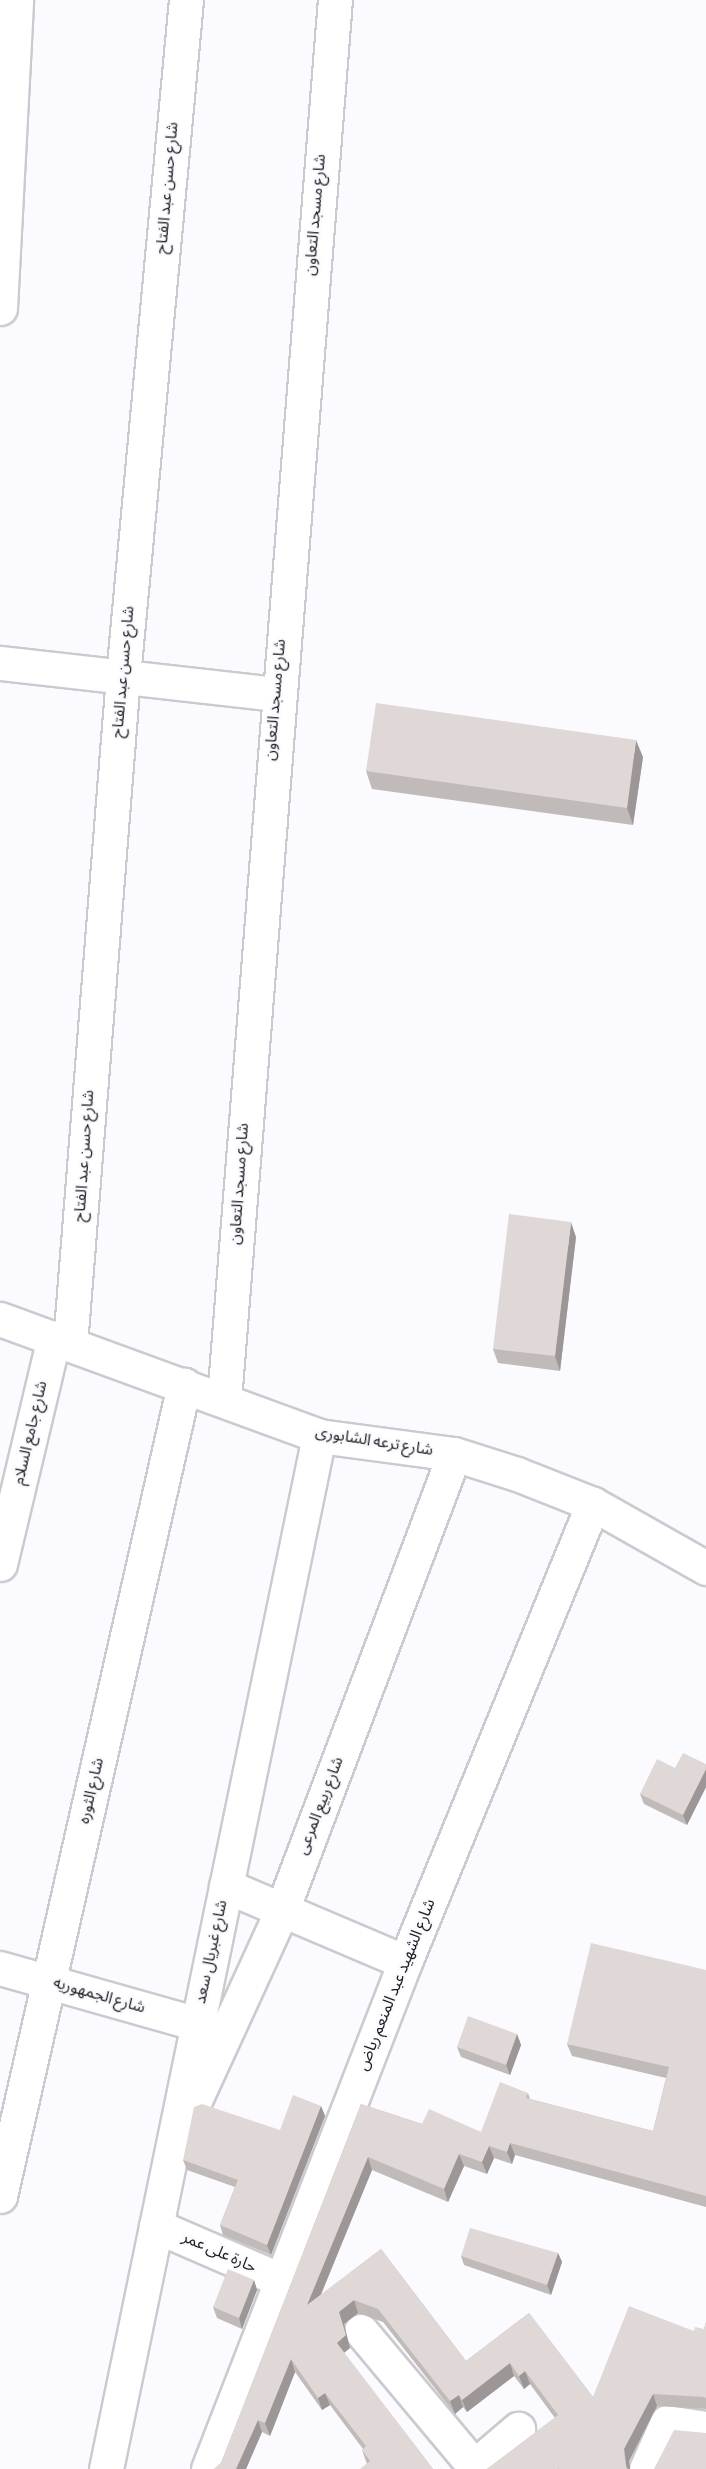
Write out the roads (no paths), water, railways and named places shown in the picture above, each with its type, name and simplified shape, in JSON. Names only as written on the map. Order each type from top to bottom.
[{"type":"street","points":[[0,308],[16,0]]},
{"type":"street","name":"شارع حسن عبد الفتاح","points":[[62,1341],[186,0]]},
{"type":"street","name":"شارع مسجد التعاون","points":[[224,1400],[276,694],[335,0]]},
{"type":"street","points":[[0,663],[276,694]]},
{"type":"street","name":"شارع ترعه الشابورى","points":[[0,1319],[319,1436],[453,1454],[593,1504],[706,1568]]},
{"type":"street","name":"شارع جامع السلام","points":[[0,1564],[62,1341]]},
{"type":"street","name":"شارع الثوره","points":[[0,2196],[184,1385]]},
{"type":"street","name":"شارع غبريال سعد","points":[[106,2469],[319,1436]]},
{"type":"street","name":"شارع ربيع المرعى","points":[[171,2151],[282,1910],[453,1454]]},
{"type":"street","name":"شارع الشهيد عبد المنعم رياض","points":[[208,2469],[405,1962],[593,1504]]},
{"type":"street","points":[[226,1886],[405,1962]]},
{"type":"street","name":"شارع الجمهوريه","points":[[0,1968],[198,2024]]},
{"type":"street","name":"حارة على عمر","points":[[156,2226],[281,2280]]},
{"type":"street","points":[[361,2331],[472,2468],[518,2429]]},
{"type":"street","points":[[646,2469],[664,2425],[675,2420],[706,2428]]}]
